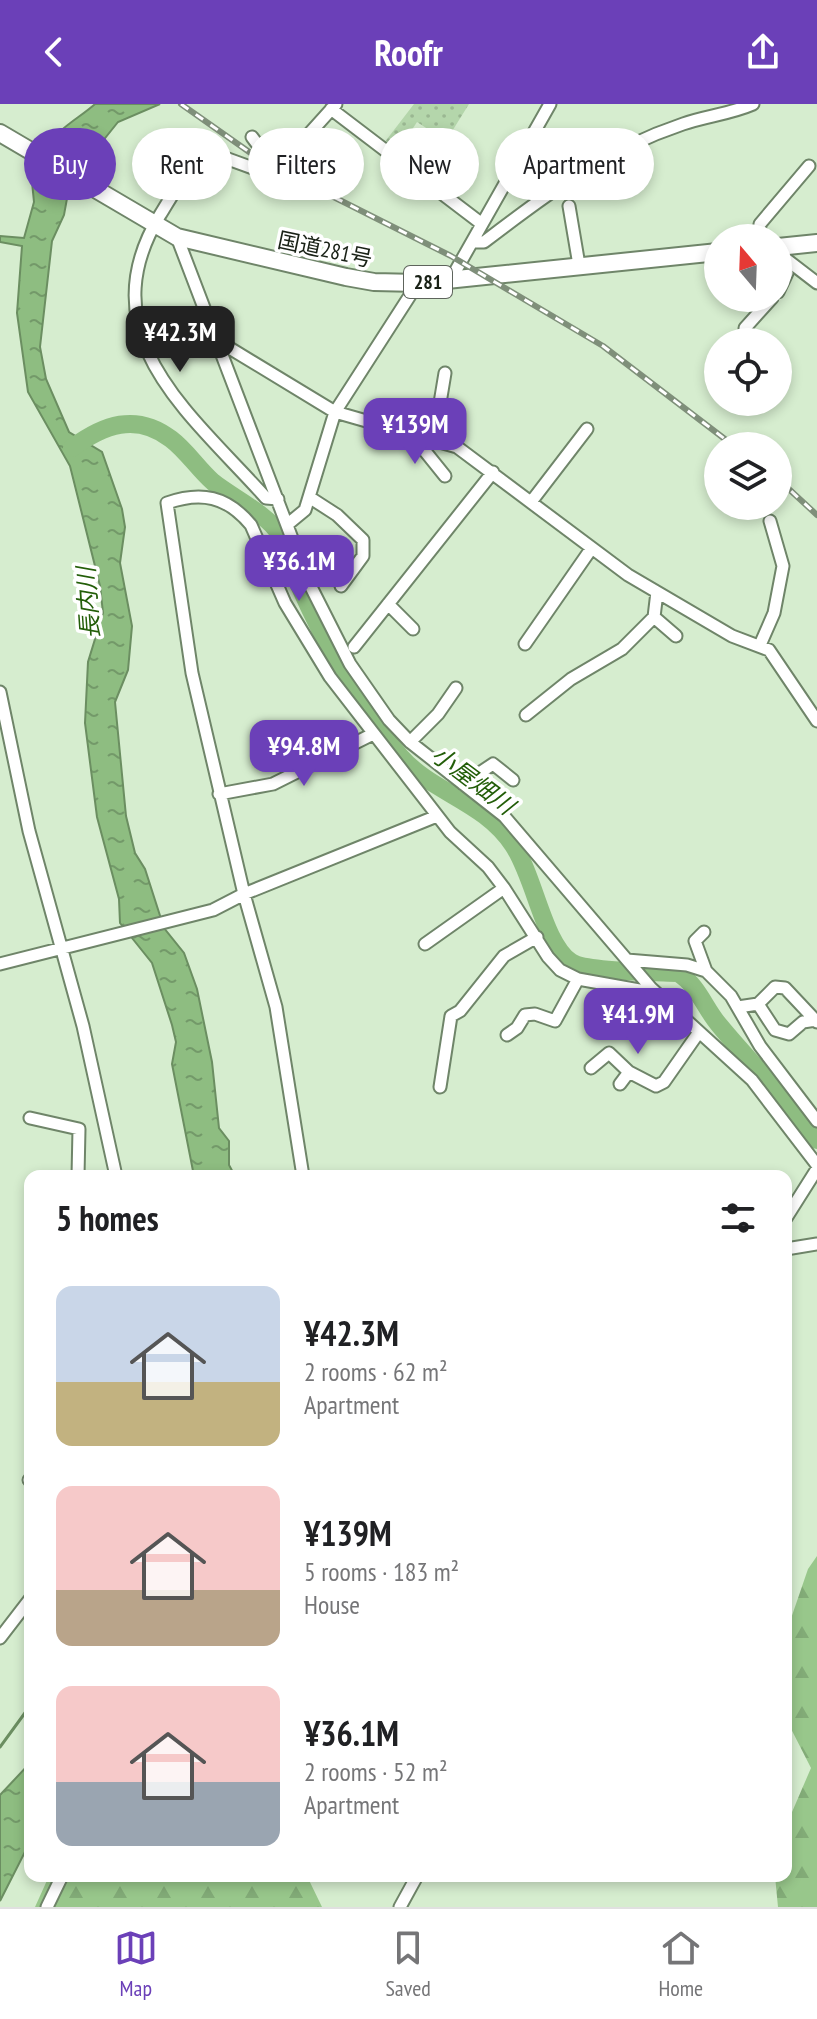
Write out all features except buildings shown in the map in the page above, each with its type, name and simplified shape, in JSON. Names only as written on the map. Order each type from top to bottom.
[{"type":"highway","name":"国道281号","points":[[0,133],[150,224],[177,237],[360,280],[418,283],[704,253]]},
{"type":"highway","points":[[792,249],[817,243]]},
{"type":"street","points":[[451,279],[550,104]]},
{"type":"street","points":[[709,104],[718,117]]},
{"type":"street","points":[[472,242],[484,242],[592,163],[684,123],[718,117],[753,104]]},
{"type":"street","points":[[315,128],[334,107],[482,224]]},
{"type":"street","points":[[248,166],[217,155],[205,158],[180,184],[150,224],[142,250],[134,302],[142,344],[156,370],[266,498],[278,499]]},
{"type":"street","points":[[760,224],[809,166]]},
{"type":"street","points":[[569,206],[579,265]]},
{"type":"street","points":[[177,237],[309,583],[348,665],[389,720],[410,742],[504,816],[653,990],[752,1080],[817,1167],[792,1208]]},
{"type":"street","points":[[792,263],[817,283]]},
{"type":"street","points":[[288,524],[300,518],[309,497],[335,412],[418,283]]},
{"type":"street","points":[[745,328],[759,312]]},
{"type":"street","points":[[217,340],[335,412],[457,447],[591,549],[657,592],[732,636],[769,650],[817,721]]},
{"type":"street","points":[[425,438],[440,403],[445,373]]},
{"type":"street","points":[[531,502],[587,429]]},
{"type":"street","points":[[412,435],[445,476]]},
{"type":"street","points":[[354,647],[493,472]]},
{"type":"street","points":[[302,1170],[276,1007],[244,894],[192,673],[167,503],[199,494],[229,504],[242,514],[251,525],[289,611],[332,676],[437,816],[504,888],[560,970],[578,979],[615,988],[653,990]]},
{"type":"street","points":[[309,497],[337,515],[363,540],[363,556],[341,586]]},
{"type":"street","points":[[760,645],[774,613],[783,566],[770,521]]},
{"type":"street","points":[[525,644],[591,549]]},
{"type":"street","points":[[526,715],[571,679],[622,649],[654,617],[657,592]]},
{"type":"street","points":[[388,604],[413,629]]},
{"type":"street","points":[[654,617],[676,636]]},
{"type":"street","points":[[332,676],[348,665]]},
{"type":"street","points":[[410,742],[438,714],[456,688]]},
{"type":"street","points":[[0,692],[4,735],[83,1026],[115,1170]]},
{"type":"street","points":[[219,794],[273,784],[373,734]]},
{"type":"street","points":[[463,784],[493,764],[513,780]]},
{"type":"street","points":[[0,964],[213,910],[244,894],[437,816]]},
{"type":"street","points":[[425,944],[504,888]]},
{"type":"street","points":[[704,932],[695,941],[706,971],[738,1007],[760,1046],[817,1121]]},
{"type":"street","points":[[440,1087],[451,1016],[460,1011],[504,956],[537,937]]},
{"type":"street","points":[[629,963],[687,965],[706,971]]},
{"type":"street","points":[[507,1035],[517,1028],[525,1015],[535,1014],[555,1021],[578,979]]},
{"type":"street","points":[[738,1007],[758,1004],[775,987],[785,988],[816,1021]]},
{"type":"street","points":[[615,988],[633,1019]]},
{"type":"street","points":[[758,1004],[775,1030],[789,1034],[803,1022],[816,1021]]},
{"type":"street","points":[[591,1068],[609,1053],[629,1072],[656,1086],[664,1082],[699,1032]]},
{"type":"street","points":[[620,1084],[629,1072]]},
{"type":"street","points":[[809,1111],[817,1099]]},
{"type":"street","points":[[30,1118],[79,1129],[78,1170]]},
{"type":"street","points":[[792,1248],[817,1244]]},
{"type":"street","points":[[0,1638],[24,1607]]},
{"type":"street","points":[[47,1907],[59,1882]]},
{"type":"street","points":[[400,1907],[414,1882]]},
{"type":"green space","points":[[817,1556],[817,1907],[778,1907],[776,1882],[792,1882],[792,1812],[811,1768],[792,1731],[792,1616],[808,1569]]},
{"type":"green space","points":[[46,1882],[310,1882],[322,1907],[35,1907]]},
{"type":"shaded area","points":[[414,104],[469,104],[454,128],[426,128],[417,122],[413,128],[396,128]]},
{"type":"water","points":[[95,104],[160,104],[118,122],[113,128],[64,128]]},
{"type":"water","points":[[67,200],[64,215],[52,241],[40,347],[46,379],[69,432],[102,452],[122,509],[125,527],[120,563],[132,626],[128,670],[115,702],[126,816],[135,853],[145,869],[164,928],[184,953],[197,989],[212,1062],[219,1128],[229,1141],[232,1170],[193,1170],[172,1064],[176,1042],[172,1025],[152,963],[120,923],[119,899],[97,817],[85,723],[88,662],[103,613],[100,586],[70,466],[28,392],[17,313],[22,246],[0,242],[0,236],[24,238],[34,202]]},
{"type":"water","points":[[24,1769],[24,1854],[0,1901],[0,1795]]},
{"type":"waterway","name":"小屋畑川","points":[[72,448],[108,428],[132,424],[145,426],[171,439],[213,482],[267,520],[279,534],[309,607],[371,718],[413,769],[473,807],[501,830],[521,858],[546,925],[561,953],[571,962],[591,968],[678,973],[685,978],[720,1026],[817,1140]]},
{"type":"waterway","points":[[0,1747],[24,1714]]},
{"type":"railway","points":[[181,104],[262,161],[451,256],[603,346],[716,432]]},
{"type":"railway","points":[[792,492],[817,515]]},
{"type":"water label","name":"長内川","points":[[88,603]]}]
